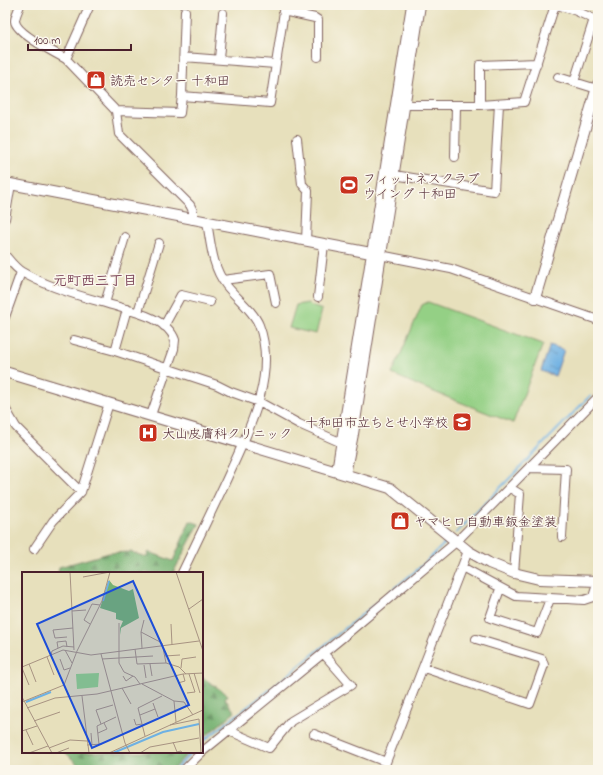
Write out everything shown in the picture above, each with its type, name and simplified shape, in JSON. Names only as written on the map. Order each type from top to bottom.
[{"type":"street","points":[[20,5],[15,21],[18,27],[38,43],[66,59],[116,111],[119,134],[190,205],[193,211],[193,220]]},
{"type":"street","points":[[66,59],[90,5]]},
{"type":"street","points":[[341,473],[353,434],[376,254],[412,5]]},
{"type":"street","points":[[341,473],[342,443],[376,254],[394,175],[420,5]]},
{"type":"street","points":[[405,105],[480,105],[524,102],[556,5],[574,10],[596,20],[574,82]]},
{"type":"street","points":[[182,96],[270,103],[284,8],[318,20],[318,57]]},
{"type":"street","points":[[116,111],[180,113],[184,57],[185,11]]},
{"type":"street","points":[[219,59],[223,13]]},
{"type":"street","points":[[184,57],[275,64]]},
{"type":"street","points":[[480,105],[480,65],[537,63]]},
{"type":"street","points":[[534,298],[597,86],[574,82],[558,77]]},
{"type":"street","points":[[394,175],[494,191],[499,104]]},
{"type":"street","points":[[455,157],[456,105]]},
{"type":"street","points":[[297,139],[302,184],[308,192],[306,241]]},
{"type":"street","points":[[5,219],[8,184],[451,269],[598,320]]},
{"type":"street","points":[[182,572],[242,444],[259,402],[263,381],[264,351],[260,331],[253,317],[222,280],[214,263],[207,222]]},
{"type":"street","points":[[105,303],[125,238]]},
{"type":"street","points":[[138,312],[160,242]]},
{"type":"street","points":[[318,297],[324,244]]},
{"type":"street","points":[[5,255],[21,272],[45,283],[105,303],[138,312],[164,326],[174,335],[175,340],[168,368],[151,415]]},
{"type":"street","points":[[6,313],[21,272]]},
{"type":"street","points":[[222,280],[270,274],[276,303]]},
{"type":"street","points":[[164,326],[180,294],[210,302]]},
{"type":"street","points":[[115,351],[127,309]]},
{"type":"street","points":[[74,340],[115,351],[217,385],[231,392],[259,402],[299,424],[342,443]]},
{"type":"street","points":[[5,372],[390,488],[468,551],[489,563],[514,573],[539,579],[598,581],[593,597],[584,600],[516,596],[500,589],[462,567]]},
{"type":"street","points":[[203,751],[229,728],[323,653],[456,542],[598,397]]},
{"type":"street","points":[[34,549],[53,521],[81,492],[109,403]]},
{"type":"street","points":[[5,408],[8,421],[81,492]]},
{"type":"street","points":[[529,468],[566,469],[562,537]]},
{"type":"street","points":[[510,488],[520,494],[514,573]]},
{"type":"street","points":[[314,734],[385,766],[468,551]]},
{"type":"street","points":[[500,589],[490,618],[538,633],[550,599]]},
{"type":"street","points":[[424,668],[530,704],[544,665],[542,659],[476,639]]},
{"type":"street","points":[[229,728],[234,733],[269,748],[291,720],[351,685],[323,653]]},
{"type":"street","points":[[184,770],[201,753]]},
{"type":"green space","points":[[428,302],[543,344],[513,423],[392,374],[422,305]]},
{"type":"green space","points":[[308,303],[309,305],[322,310],[316,334],[289,328],[296,305]]},
{"type":"green space","points":[[190,521],[199,524],[174,572],[58,572],[59,567],[109,553],[131,552],[146,557],[149,552],[173,561]]},
{"type":"green space","points":[[203,678],[228,695],[225,699],[235,712],[203,738]]},
{"type":"green space","points":[[66,753],[188,753],[172,770],[83,770]]},
{"type":"water","points":[[550,345],[564,350],[555,376],[541,371]]},
{"type":"waterway","points":[[456,533],[590,396]]},
{"type":"waterway","points":[[203,741],[272,688],[424,564],[446,542]]},
{"type":"waterway","points":[[175,770],[191,753]]},
{"type":"place","name":"読売センター 十和田","points":[[96,80]]},
{"type":"place","name":"フィットネスクラブ ウイング 十和田","points":[[349,185]]},
{"type":"place","name":"十和田市立ちとせ小学校","points":[[462,422]]},
{"type":"place","name":"大山皮膚科クリニック","points":[[148,433]]},
{"type":"place","name":"ヤマヒロ自動車鈑金塗装","points":[[400,521]]},
{"type":"district","name":"元町西三丁目","points":[[95,280]]}]
